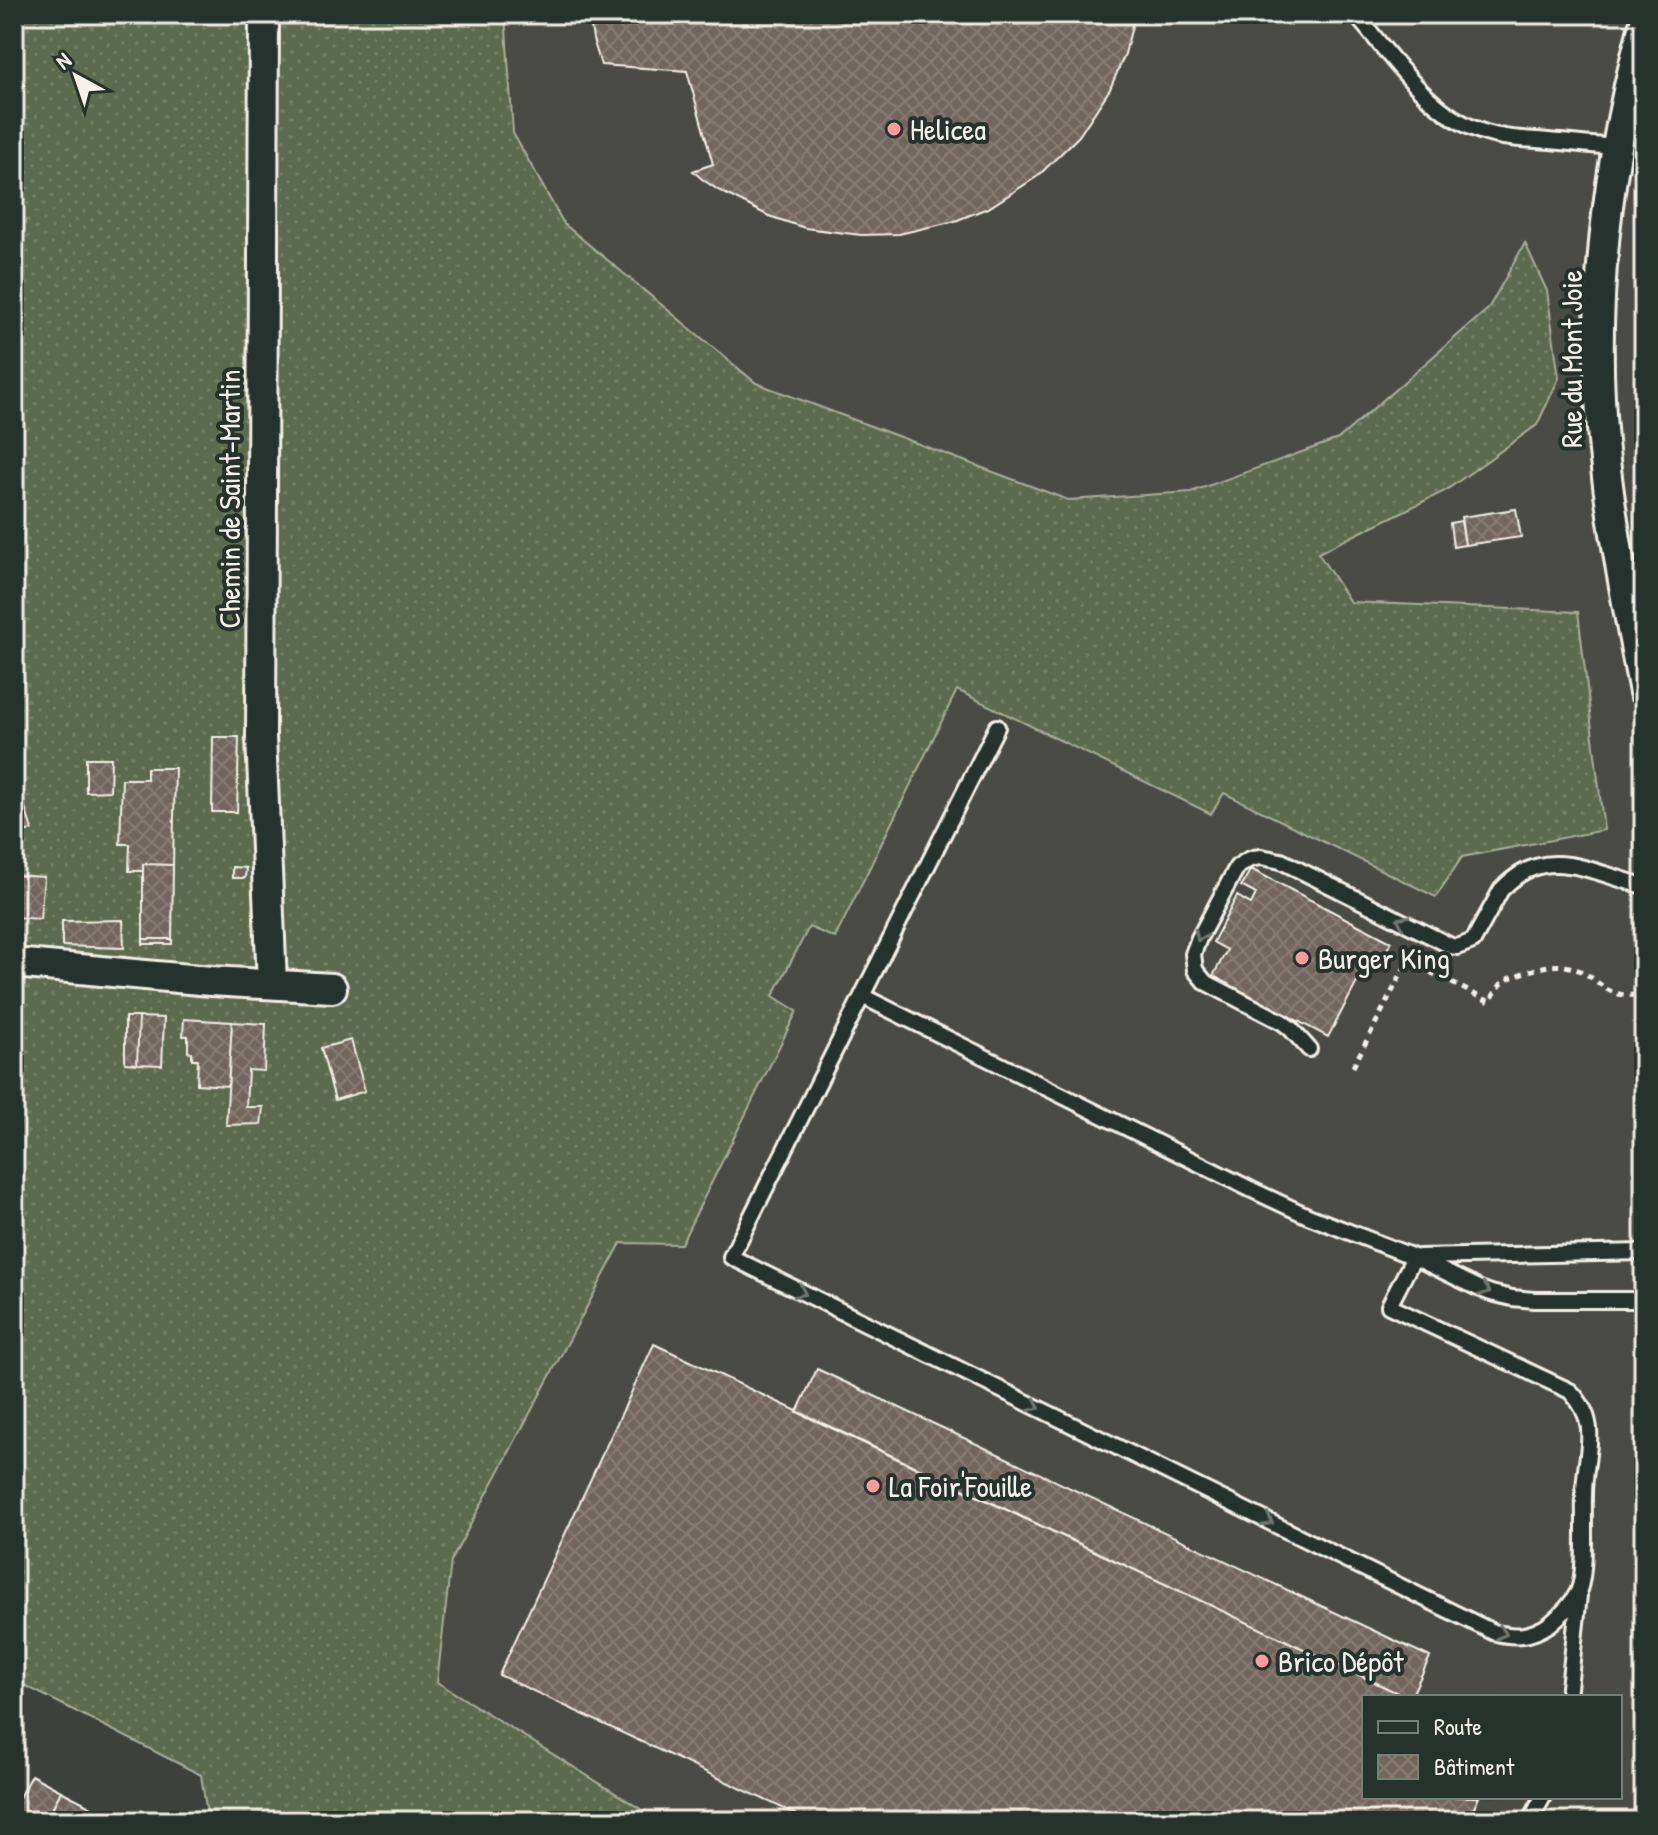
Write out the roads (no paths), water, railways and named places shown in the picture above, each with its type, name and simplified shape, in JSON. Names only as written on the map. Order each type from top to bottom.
[{"type":"street","name":"Chemin de Saint-Martin","points":[[264,14],[261,737],[272,983]]},
{"type":"street","name":"Rue du Mont Joie","points":[[1644,25],[1627,93],[1611,180],[1601,290],[1600,392],[1611,510],[1644,692]]},
{"type":"street","points":[[14,963],[211,981],[332,988]]},
{"type":"lane","points":[[1355,14],[1406,75],[1456,120],[1489,134],[1508,138],[1616,147]]},
{"type":"lane","points":[[997,727],[731,1257],[1493,1632],[1523,1637],[1535,1633],[1561,1615],[1580,1590]]},
{"type":"lane","points":[[1309,1049],[1290,1028],[1205,982],[1195,970],[1195,946],[1233,872],[1248,860],[1261,857],[1281,861],[1457,947],[1473,941],[1501,890],[1516,876],[1537,866],[1568,864],[1644,886]]},
{"type":"lane","points":[[862,996],[1276,1202],[1414,1257],[1478,1288],[1512,1298],[1534,1300],[1644,1300]]},
{"type":"lane","points":[[1414,1257],[1644,1252]]},
{"type":"lane","points":[[1414,1257],[1389,1306],[1570,1391],[1580,1401],[1590,1425],[1584,1490],[1583,1575],[1568,1695]]},
{"type":"lane","points":[[1530,1821],[1542,1799]]},
{"type":"place","name":"Helicea","points":[[894,129]]},
{"type":"place","name":"Burger King","points":[[1302,958]]},
{"type":"place","name":"La Foir'Fouille","points":[[873,1486]]},
{"type":"place","name":"Brico Dépôt","points":[[1262,1661]]}]
